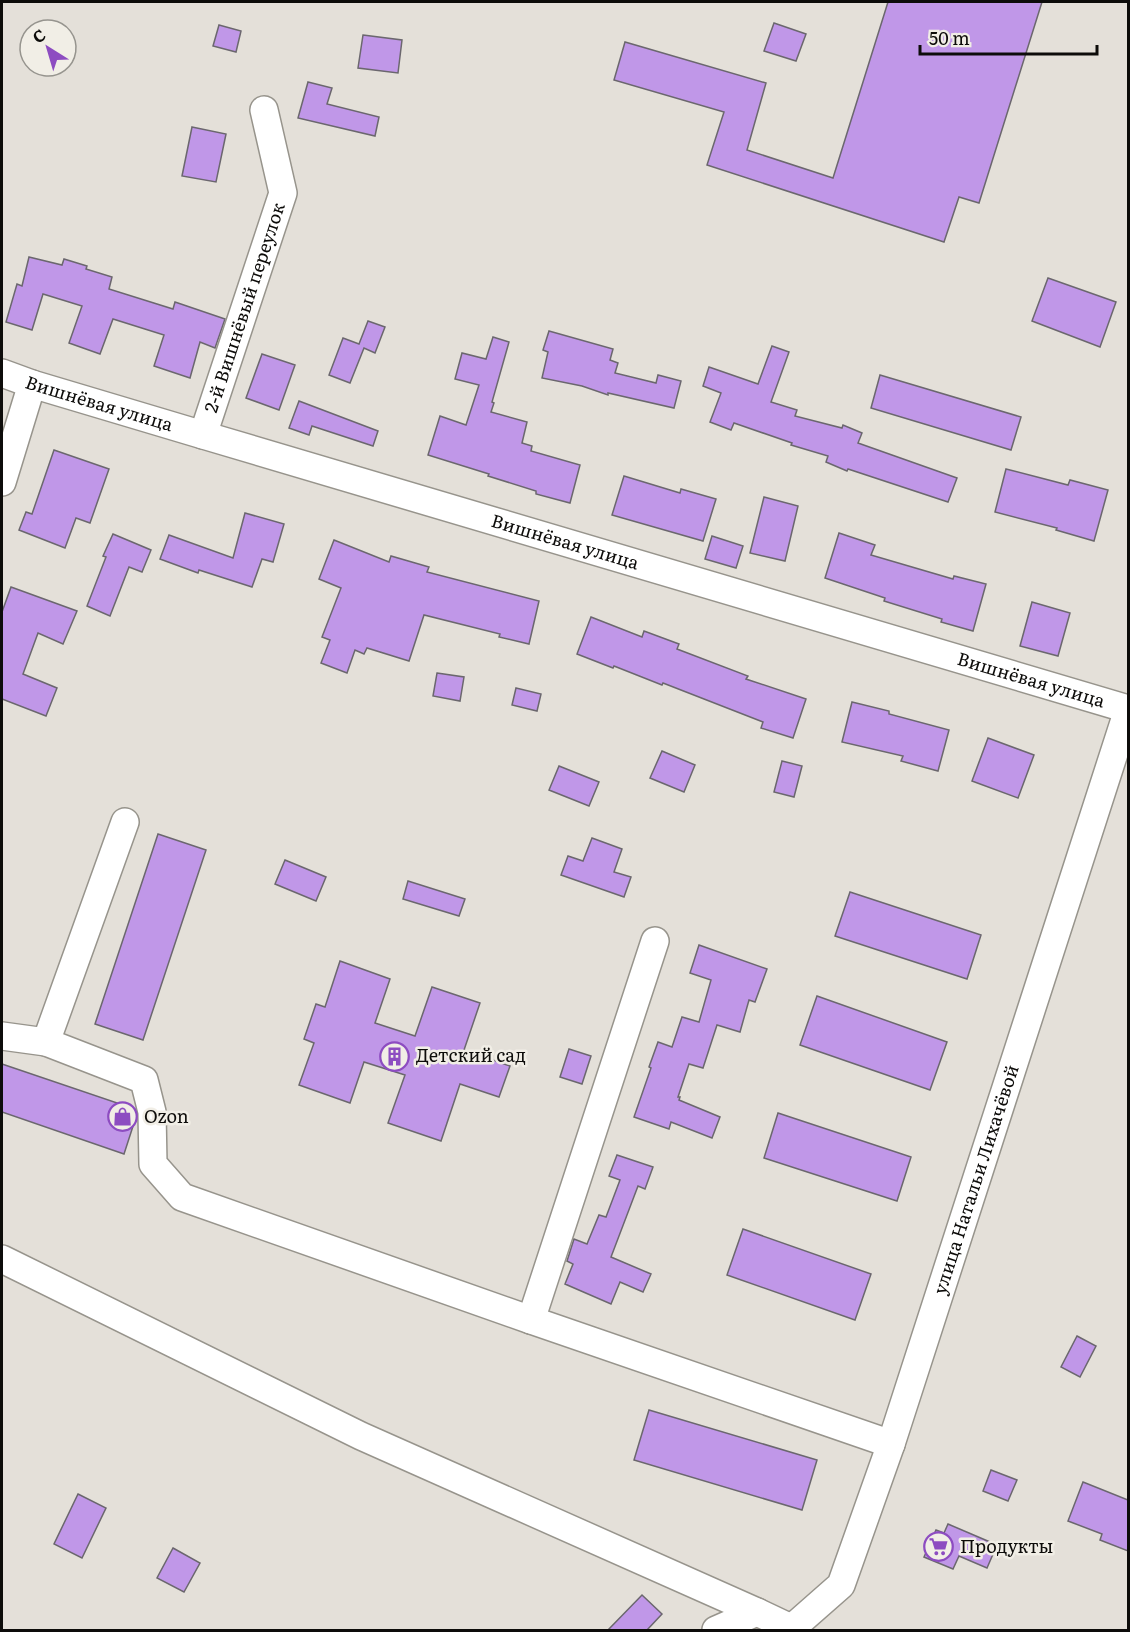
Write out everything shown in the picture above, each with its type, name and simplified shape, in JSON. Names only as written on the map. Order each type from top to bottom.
[{"type":"street","name":"2-й Вишнёвый переулок","points":[[202,435],[283,193],[264,110]]},
{"type":"street","name":"Вишнёвая улица","points":[[2,373],[202,435],[1128,710]]},
{"type":"street","points":[[2,482],[32,384]]},
{"type":"street","name":"улица Натальи Лихачёвой","points":[[793,1630],[841,1585],[891,1444],[1128,710]]},
{"type":"street","points":[[46,1042],[125,822]]},
{"type":"street","points":[[531,1320],[655,940]]},
{"type":"street","points":[[2,1036],[46,1042],[144,1080],[152,1112],[153,1164],[182,1197],[891,1444]]},
{"type":"street","points":[[2,1259],[361,1436],[793,1630]]},
{"type":"street","points":[[716,1630],[757,1612]]},
{"type":"building","points":[[888,2],[1042,2],[979,203],[959,197],[944,242],[707,165],[724,112],[614,80],[625,42],[766,83],[747,150],[833,178]]},
{"type":"building","points":[[774,23],[806,34],[796,61],[764,51]]},
{"type":"building","points":[[219,25],[241,31],[236,52],[213,46]]},
{"type":"building","points":[[363,35],[402,40],[398,73],[358,68]]},
{"type":"building","points":[[308,82],[332,88],[327,104],[379,117],[375,136],[298,118]]},
{"type":"building","points":[[192,127],[226,134],[216,182],[182,176]]},
{"type":"building","points":[[29,257],[62,265],[64,259],[87,266],[86,269],[112,277],[109,289],[173,309],[175,302],[225,319],[215,348],[200,342],[190,378],[154,366],[164,335],[113,319],[100,354],[69,343],[82,306],[43,294],[32,330],[6,322],[17,284],[22,286]]},
{"type":"building","points":[[1048,278],[1116,302],[1100,347],[1032,321]]},
{"type":"building","points":[[368,321],[385,327],[375,353],[364,348],[350,383],[329,375],[343,338],[359,344]]},
{"type":"building","points":[[549,331],[613,349],[610,360],[618,363],[615,373],[656,383],[658,375],[681,381],[674,408],[608,393],[608,395],[582,386],[542,378],[548,352],[543,350]]},
{"type":"building","points":[[493,337],[509,342],[491,412],[527,422],[522,443],[532,446],[531,451],[580,465],[570,503],[536,494],[536,491],[488,476],[489,474],[428,455],[440,416],[466,425],[479,385],[455,379],[462,353],[486,359]]},
{"type":"building","points":[[772,346],[789,352],[771,402],[797,410],[795,416],[842,428],[843,425],[862,433],[858,443],[957,478],[948,502],[848,469],[847,471],[826,462],[828,456],[791,445],[792,443],[734,423],[731,430],[710,422],[721,393],[703,386],[709,367],[758,384]]},
{"type":"building","points":[[262,354],[295,365],[279,410],[246,398]]},
{"type":"building","points":[[880,375],[1021,417],[1011,450],[871,408]]},
{"type":"building","points":[[299,401],[378,431],[373,446],[312,426],[309,435],[289,428]]},
{"type":"building","points":[[54,450],[109,469],[90,523],[76,518],[65,548],[19,530],[26,512],[32,514]]},
{"type":"building","points":[[1006,469],[1068,485],[1070,480],[1108,490],[1094,541],[1056,530],[1057,528],[995,512]]},
{"type":"building","points":[[624,476],[680,493],[681,489],[716,499],[703,541],[612,515]]},
{"type":"building","points":[[764,497],[798,506],[785,561],[750,553]]},
{"type":"building","points":[[245,513],[284,524],[273,562],[262,559],[252,587],[199,570],[198,573],[160,559],[169,535],[233,558]]},
{"type":"building","points":[[839,533],[875,545],[871,555],[953,579],[954,576],[986,584],[973,631],[941,622],[942,619],[884,601],[885,598],[825,578]]},
{"type":"building","points":[[113,534],[151,550],[142,572],[129,567],[110,616],[87,606],[106,557],[103,556]]},
{"type":"building","points":[[712,536],[743,546],[736,568],[705,559]]},
{"type":"building","points":[[334,540],[389,562],[391,556],[429,567],[427,572],[539,601],[529,644],[499,637],[500,634],[424,615],[409,661],[367,648],[364,654],[355,650],[347,673],[321,663],[330,640],[322,637],[341,588],[319,579]]},
{"type":"building","points":[[11,587],[77,611],[63,644],[38,633],[23,674],[57,688],[46,716],[2,699],[2,612]]},
{"type":"building","points":[[1032,602],[1070,613],[1058,656],[1020,646]]},
{"type":"building","points":[[591,617],[642,637],[644,631],[679,644],[677,649],[748,676],[746,679],[806,699],[793,738],[761,728],[763,722],[663,683],[662,685],[577,654]]},
{"type":"building","points":[[437,673],[464,677],[460,701],[433,696]]},
{"type":"building","points":[[516,688],[541,694],[537,711],[512,705]]},
{"type":"building","points":[[852,702],[949,730],[938,771],[901,761],[903,756],[842,742]]},
{"type":"building","points":[[988,738],[1034,755],[1018,798],[972,781]]},
{"type":"building","points":[[662,751],[695,765],[684,792],[650,778]]},
{"type":"building","points":[[782,761],[802,766],[794,797],[774,792]]},
{"type":"building","points":[[559,766],[599,782],[589,806],[549,790]]},
{"type":"building","points":[[158,834],[206,850],[143,1040],[95,1024]]},
{"type":"building","points":[[592,838],[622,849],[614,872],[631,877],[624,897],[561,875],[568,856],[583,861]]},
{"type":"building","points":[[285,860],[326,877],[316,901],[275,884]]},
{"type":"building","points":[[408,881],[465,899],[459,916],[403,899]]},
{"type":"building","points":[[850,892],[981,935],[967,979],[835,936]]},
{"type":"building","points":[[699,945],[767,969],[755,1002],[749,1000],[740,1032],[717,1025],[703,1068],[689,1064],[678,1097],[680,1097],[679,1100],[720,1117],[712,1138],[671,1122],[669,1129],[634,1117],[658,1042],[672,1047],[682,1017],[699,1022],[711,980],[690,973]]},
{"type":"building","name":"Детский сад","points":[[340,961],[390,979],[375,1023],[415,1036],[432,987],[480,1003],[464,1050],[510,1066],[499,1097],[460,1084],[441,1141],[388,1123],[405,1075],[364,1062],[350,1103],[299,1085],[314,1043],[304,1039],[316,1004],[325,1007]]},
{"type":"building","points":[[817,996],[947,1042],[930,1090],[800,1045]]},
{"type":"building","points":[[569,1049],[591,1056],[582,1084],[560,1077]]},
{"type":"building","points":[[2,1064],[135,1109],[136,1117],[124,1154],[2,1112]]},
{"type":"building","points":[[778,1113],[911,1157],[897,1201],[764,1158]]},
{"type":"building","points":[[617,1155],[653,1167],[645,1189],[638,1186],[611,1257],[651,1274],[643,1292],[620,1282],[611,1304],[565,1284],[573,1264],[567,1261],[574,1239],[587,1244],[599,1215],[606,1217],[620,1180],[609,1176]]},
{"type":"building","points":[[743,1229],[871,1274],[855,1320],[727,1275]]},
{"type":"building","points":[[1077,1336],[1096,1346],[1080,1377],[1061,1367]]},
{"type":"building","points":[[649,1410],[817,1460],[802,1510],[634,1460]]},
{"type":"building","points":[[991,1470],[1017,1480],[1008,1501],[983,1491]]},
{"type":"building","points":[[1083,1482],[1128,1500],[1128,1551],[1100,1540],[1102,1534],[1068,1521]]},
{"type":"building","points":[[78,1494],[106,1508],[82,1558],[54,1544]]},
{"type":"building","points":[[948,1524],[997,1545],[987,1568],[959,1556],[953,1569],[924,1557],[936,1530],[944,1533]]},
{"type":"building","points":[[173,1548],[200,1563],[184,1592],[157,1578]]},
{"type":"building","points":[[642,1595],[662,1614],[647,1630],[608,1630]]},
{"type":"place","name":"Детский сад","points":[[395,1056]]},
{"type":"place","name":"Ozon","points":[[123,1117]]},
{"type":"place","name":"Продукты","points":[[939,1547]]}]
